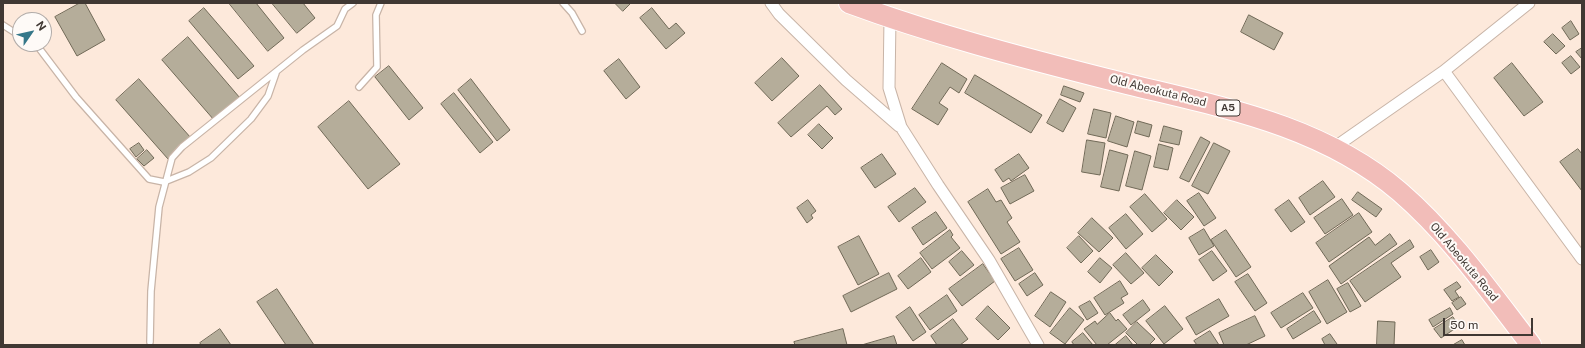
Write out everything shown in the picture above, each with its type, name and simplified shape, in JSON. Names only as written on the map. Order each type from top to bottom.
[{"type":"highway","name":"Old Abeokuta Road","points":[[849,3],[947,36],[1038,62],[1226,108],[1274,122],[1335,148],[1399,191],[1440,231],[1531,345]]},
{"type":"street","points":[[771,3],[779,14],[846,80],[901,127]]},
{"type":"street","points":[[1335,148],[1444,71],[1529,3]]},
{"type":"street","points":[[890,18],[889,88],[901,127],[989,260],[1038,345]]},
{"type":"street","points":[[1444,71],[1582,259]]},
{"type":"lane","points":[[150,342],[155,243],[164,182],[172,158],[182,147],[276,72],[337,26],[345,9],[353,3]]},
{"type":"lane","points":[[359,87],[377,66],[375,39],[376,15],[381,3]]},
{"type":"lane","points":[[563,3],[572,13],[582,31]]},
{"type":"lane","points":[[3,25],[12,31]]},
{"type":"lane","points":[[42,52],[76,97],[149,179],[164,182],[189,172],[211,158],[230,142],[251,119],[268,96],[276,72]]},
{"type":"building","points":[[80,3],[85,3],[105,40],[77,56],[55,17]]},
{"type":"building","points":[[229,3],[256,3],[284,38],[268,51]]},
{"type":"building","points":[[272,3],[303,3],[315,18],[297,33]]},
{"type":"building","points":[[615,3],[631,3],[623,11]]},
{"type":"building","points":[[204,8],[254,66],[238,79],[189,21]]},
{"type":"building","points":[[652,8],[669,29],[676,23],[685,33],[666,49],[640,18]]},
{"type":"building","points":[[1249,15],[1283,33],[1274,50],[1241,32]]},
{"type":"building","points":[[1571,21],[1579,34],[1570,40],[1562,28]]},
{"type":"building","points":[[1553,34],[1565,46],[1556,54],[1544,42]]},
{"type":"building","points":[[188,37],[240,98],[214,120],[162,60]]},
{"type":"building","points":[[1582,48],[1582,59],[1576,52]]},
{"type":"building","points":[[1571,56],[1580,67],[1571,74],[1562,63]]},
{"type":"building","points":[[782,58],[799,76],[772,101],[755,83]]},
{"type":"building","points":[[619,59],[640,87],[626,99],[604,71]]},
{"type":"building","points":[[942,63],[967,79],[959,93],[950,87],[939,103],[948,109],[938,125],[912,109]]},
{"type":"building","points":[[1512,63],[1543,102],[1524,116],[1494,78]]},
{"type":"building","points":[[389,66],[423,108],[409,120],[375,77]]},
{"type":"building","points":[[975,75],[1042,115],[1031,133],[965,93]]},
{"type":"building","points":[[139,79],[191,138],[168,159],[116,100]]},
{"type":"building","points":[[471,79],[510,130],[497,141],[458,90]]},
{"type":"building","points":[[820,85],[842,109],[835,115],[827,106],[791,137],[778,123]]},
{"type":"building","points":[[1064,86],[1084,93],[1080,102],[1061,95]]},
{"type":"building","points":[[454,93],[493,142],[480,153],[441,104]]},
{"type":"building","points":[[1060,99],[1076,108],[1063,132],[1047,123]]},
{"type":"building","points":[[349,101],[400,164],[368,189],[318,127]]},
{"type":"building","points":[[1094,109],[1111,113],[1106,138],[1088,134]]},
{"type":"building","points":[[1116,116],[1134,122],[1127,147],[1108,141]]},
{"type":"building","points":[[1138,121],[1152,125],[1149,137],[1135,133]]},
{"type":"building","points":[[819,124],[833,138],[822,149],[808,135]]},
{"type":"building","points":[[1164,126],[1182,131],[1179,145],[1160,141]]},
{"type":"building","points":[[1201,137],[1210,142],[1189,182],[1180,178]]},
{"type":"building","points":[[1087,140],[1105,143],[1100,175],[1082,172]]},
{"type":"building","points":[[139,143],[144,150],[136,157],[130,149]]},
{"type":"building","points":[[1214,143],[1230,151],[1208,194],[1192,186]]},
{"type":"building","points":[[1159,144],[1173,148],[1168,170],[1154,167]]},
{"type":"building","points":[[1578,149],[1582,154],[1582,191],[1560,162]]},
{"type":"building","points":[[147,150],[154,158],[144,166],[137,159]]},
{"type":"building","points":[[1110,150],[1128,155],[1119,191],[1101,187]]},
{"type":"building","points":[[1135,151],[1151,156],[1142,190],[1126,186]]},
{"type":"building","points":[[882,154],[896,174],[875,188],[861,168]]},
{"type":"building","points":[[1019,154],[1029,168],[1011,181],[1009,178],[1003,182],[995,170]]},
{"type":"building","points":[[1025,175],[1034,191],[1010,204],[1001,188]]},
{"type":"building","points":[[1323,181],[1335,197],[1310,215],[1299,198]]},
{"type":"building","points":[[915,188],[926,202],[899,222],[888,207]]},
{"type":"building","points":[[988,189],[996,202],[1001,200],[1012,218],[1007,222],[1020,242],[1001,254],[968,202]]},
{"type":"building","points":[[1358,192],[1382,209],[1376,217],[1352,200]]},
{"type":"building","points":[[1199,193],[1216,218],[1204,226],[1187,201]]},
{"type":"building","points":[[1145,194],[1167,219],[1152,232],[1130,207]]},
{"type":"building","points":[[1342,199],[1353,215],[1325,234],[1314,218]]},
{"type":"building","points":[[808,200],[816,211],[811,215],[813,218],[807,223],[797,208]]},
{"type":"building","points":[[1177,200],[1194,217],[1181,230],[1164,213]]},
{"type":"building","points":[[1289,200],[1305,222],[1291,232],[1275,210]]},
{"type":"building","points":[[936,212],[947,228],[923,245],[912,228]]},
{"type":"building","points":[[1359,213],[1372,232],[1329,262],[1316,243]]},
{"type":"building","points":[[1126,214],[1143,234],[1126,249],[1109,228]]},
{"type":"building","points":[[1092,218],[1113,238],[1099,252],[1078,233]]},
{"type":"building","points":[[1204,229],[1214,246],[1199,255],[1189,238]]},
{"type":"building","points":[[950,230],[953,235],[951,237],[960,248],[932,269],[920,253]]},
{"type":"building","points":[[1226,230],[1251,267],[1236,277],[1211,240]]},
{"type":"building","points":[[1390,234],[1397,244],[1341,284],[1329,266],[1369,237],[1375,245]]},
{"type":"building","points":[[859,236],[879,274],[858,285],[838,247]]},
{"type":"building","points":[[1079,236],[1093,251],[1081,263],[1067,248]]},
{"type":"building","points":[[1410,240],[1414,247],[1391,263],[1401,277],[1365,302],[1350,281]]},
{"type":"building","points":[[1019,248],[1033,270],[1015,281],[1001,259]]},
{"type":"building","points":[[1431,250],[1439,262],[1428,270],[1420,257]]},
{"type":"building","points":[[962,251],[974,265],[960,276],[949,262]]},
{"type":"building","points":[[1212,251],[1227,271],[1213,281],[1199,260]]},
{"type":"building","points":[[1126,253],[1144,273],[1131,284],[1113,265]]},
{"type":"building","points":[[1156,255],[1173,272],[1159,286],[1142,268]]},
{"type":"building","points":[[921,258],[931,272],[908,289],[898,276]]},
{"type":"building","points":[[1100,258],[1112,268],[1100,283],[1088,272]]},
{"type":"building","points":[[983,264],[995,281],[962,306],[949,289]]},
{"type":"building","points":[[889,273],[897,289],[851,312],[843,296]]},
{"type":"building","points":[[1035,273],[1043,285],[1027,296],[1019,284]]},
{"type":"building","points":[[1248,274],[1267,303],[1255,311],[1235,282]]},
{"type":"building","points":[[1328,280],[1347,312],[1327,324],[1309,292]]},
{"type":"building","points":[[1120,281],[1128,294],[1121,298],[1124,303],[1105,315],[1094,298]]},
{"type":"building","points":[[1457,282],[1461,287],[1455,291],[1459,297],[1452,301],[1444,290]]},
{"type":"building","points":[[1348,283],[1361,306],[1350,312],[1337,289]]},
{"type":"building","points":[[277,289],[314,345],[286,345],[257,302]]},
{"type":"building","points":[[1051,292],[1066,302],[1050,327],[1035,316]]},
{"type":"building","points":[[1303,293],[1313,308],[1281,328],[1271,313]]},
{"type":"building","points":[[947,295],[957,311],[930,330],[919,315]]},
{"type":"building","points":[[1461,297],[1466,304],[1457,310],[1452,303]]},
{"type":"building","points":[[1219,299],[1229,316],[1196,335],[1186,318]]},
{"type":"building","points":[[1143,300],[1150,310],[1131,325],[1123,315]]},
{"type":"building","points":[[1090,301],[1098,313],[1087,320],[1079,307]]},
{"type":"building","points":[[988,306],[1010,328],[998,340],[976,319]]},
{"type":"building","points":[[1165,306],[1183,329],[1164,344],[1146,321]]},
{"type":"building","points":[[910,307],[926,332],[913,341],[896,317]]},
{"type":"building","points":[[1070,308],[1084,320],[1065,344],[1050,333]]},
{"type":"building","points":[[1450,308],[1453,314],[1433,327],[1429,320]]},
{"type":"building","points":[[1314,311],[1321,322],[1293,339],[1287,329]]},
{"type":"building","points":[[1110,313],[1116,321],[1118,319],[1127,329],[1107,345],[1097,345],[1084,329],[1095,321],[1097,324]]},
{"type":"building","points":[[1255,316],[1265,336],[1246,345],[1224,345],[1219,333]]},
{"type":"building","points":[[1453,317],[1459,326],[1441,338],[1434,329]]},
{"type":"building","points":[[953,319],[968,339],[960,345],[937,345],[931,336]]},
{"type":"building","points":[[1378,321],[1395,322],[1394,345],[1377,345]]},
{"type":"building","points":[[1137,322],[1155,339],[1149,345],[1138,345],[1126,333]]},
{"type":"building","points":[[220,329],[231,345],[201,345],[200,343]]},
{"type":"building","points":[[843,329],[847,345],[795,345],[794,342]]},
{"type":"building","points":[[1210,331],[1219,345],[1197,345],[1194,341]]},
{"type":"building","points":[[1083,333],[1093,345],[1074,345],[1072,342]]},
{"type":"building","points":[[1330,334],[1337,344],[1336,345],[1325,345],[1322,339]]},
{"type":"building","points":[[894,336],[897,345],[862,345]]},
{"type":"building","points":[[1126,336],[1133,345],[1115,345]]},
{"type":"building","points":[[1462,340],[1465,345],[1453,345]]}]
